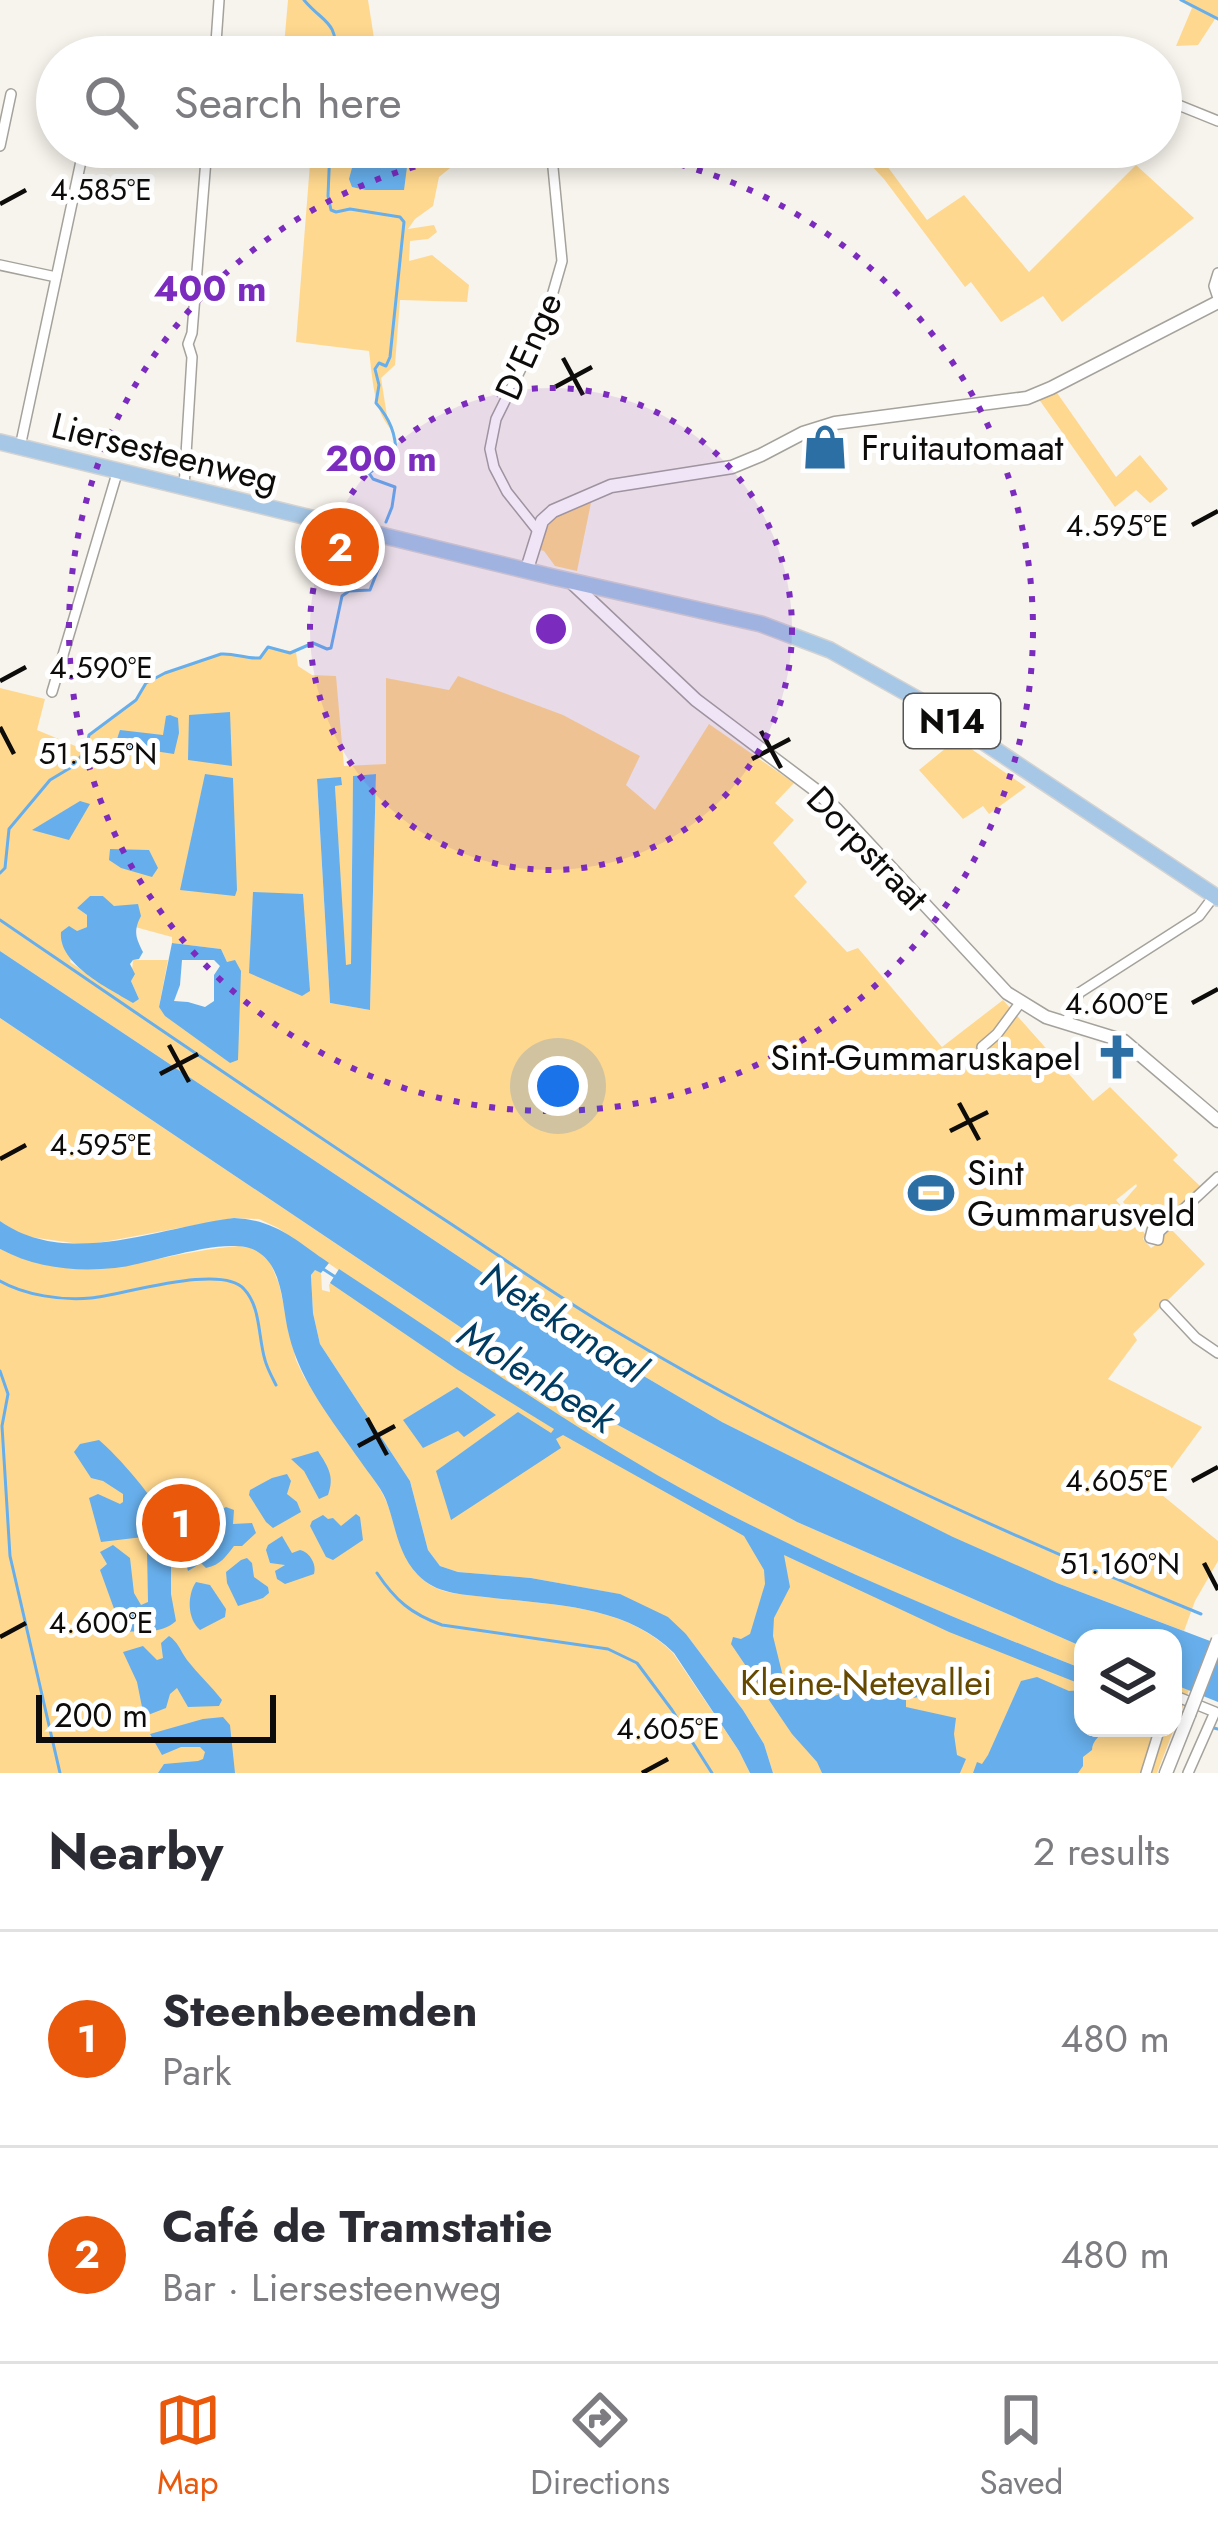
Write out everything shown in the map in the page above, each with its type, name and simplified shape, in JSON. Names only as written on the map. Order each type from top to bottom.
[{"type":"main road","name":"Liersesteenweg","points":[[0,442],[526,569]]},
{"type":"main road","name":"N14","points":[[526,569],[746,620],[830,650],[928,704],[1216,897]]},
{"type":"street","points":[[216,36],[219,0]]},
{"type":"street","points":[[0,146],[11,94]]},
{"type":"street","points":[[1182,106],[1218,121]]},
{"type":"street","points":[[20,447],[79,168]]},
{"type":"street","points":[[184,487],[192,357],[188,344],[205,168]]},
{"type":"street","name":"D'Enge","points":[[538,531],[507,492],[490,449],[496,419],[544,320],[562,261],[553,168]]},
{"type":"street","points":[[0,265],[56,277]]},
{"type":"street","points":[[526,569],[542,521],[553,511],[611,486],[732,467],[811,429],[836,423],[1027,398],[1218,300],[1214,286],[1218,273]]},
{"type":"street","points":[[52,692],[118,470]]},
{"type":"street","name":"Dorpstraat","points":[[570,581],[696,700],[837,810],[1019,1003],[1046,1017],[1124,1041],[1218,1121]]},
{"type":"street","points":[[611,620],[618,591]]},
{"type":"street","points":[[1066,1022],[1079,993],[1199,916],[1216,897]]},
{"type":"street","points":[[982,1047],[1019,1003]]},
{"type":"street","points":[[1159,1232],[1218,1178]]},
{"type":"street","points":[[1166,1305],[1196,1338],[1218,1353]]},
{"type":"street","points":[[1166,1773],[1218,1640]]},
{"type":"street","points":[[1182,1699],[1216,1712],[1187,1773]]},
{"type":"street","points":[[1146,1773],[1157,1737]]},
{"type":"street","points":[[1203,1742],[1218,1745]]},
{"type":"green space","points":[[288,0],[368,0],[374,36],[285,36]]},
{"type":"green space","points":[[1179,0],[1218,0],[1218,20],[1198,45],[1182,46],[1180,36],[1192,8]]},
{"type":"green space","points":[[310,168],[450,168],[439,177],[433,206],[408,229],[434,225],[437,232],[428,239],[410,241],[409,261],[432,255],[469,285],[467,302],[400,300],[395,365],[381,378],[395,434],[378,406],[369,351],[296,342]]},
{"type":"green space","points":[[874,168],[889,168],[927,220],[964,195],[1029,272],[1133,168],[1139,168],[1194,218],[1062,322],[1043,296],[1001,322],[971,282],[965,287]]},
{"type":"green space","points":[[1055,390],[1116,477],[1140,455],[1168,489],[1150,503],[1136,490],[1115,507],[1038,398]]},
{"type":"green space","points":[[592,498],[577,571],[555,566],[540,550],[551,521]]},
{"type":"green space","points":[[268,647],[296,652],[298,666],[312,675],[336,676],[344,766],[386,764],[386,678],[449,690],[458,676],[563,715],[640,756],[626,785],[655,810],[709,724],[794,783],[775,803],[794,820],[773,843],[807,882],[794,896],[847,952],[858,948],[942,1047],[1003,1000],[1093,1101],[1110,1087],[1178,1155],[1173,1160],[1200,1186],[1159,1228],[1149,1229],[1123,1202],[1136,1184],[1116,1200],[1146,1235],[1143,1239],[1151,1248],[1163,1240],[1169,1227],[1205,1264],[1133,1334],[1137,1340],[1108,1379],[1202,1427],[1156,1490],[1218,1541],[1218,1561],[1184,1631],[952,1537],[722,1422],[596,1348],[0,951],[0,688],[45,699],[37,730],[85,750],[89,735],[135,700],[146,683],[221,654],[260,658]],"holes":[[[376,774],[370,1010],[330,1003],[317,779],[335,786],[345,965],[351,965],[353,777]],[[90,896],[103,896],[135,927],[172,937],[172,943],[221,949],[227,962],[230,1063],[159,1007],[168,960],[133,960],[131,981],[139,999],[119,995],[70,962],[77,931],[87,927],[87,915],[77,908]]]},
{"type":"green space","points":[[957,739],[1026,787],[989,814],[983,806],[963,819],[919,770]]},
{"type":"green space","points":[[0,1018],[557,1392],[797,1522],[1074,1643],[1074,1665],[846,1570],[708,1503],[543,1407],[259,1219],[234,1218],[87,1245],[23,1236],[0,1221]]},
{"type":"green space","points":[[239,1246],[256,1249],[270,1262],[304,1377],[372,1476],[387,1502],[407,1559],[424,1580],[453,1593],[560,1605],[610,1616],[654,1637],[673,1653],[750,1773],[0,1773],[0,1249],[32,1261],[91,1268]]},
{"type":"green space","name":"Kleine-Netevallei","points":[[315,1269],[321,1273],[322,1290],[330,1292],[335,1276],[705,1509],[1074,1672],[1074,1737],[1171,1737],[1157,1773],[773,1773],[764,1744],[743,1710],[686,1634],[619,1594],[440,1566],[428,1550],[410,1481],[320,1344],[311,1275]]},
{"type":"water","points":[[352,168],[407,168],[404,190],[366,190],[352,187]]},
{"type":"water","points":[[230,712],[232,766],[188,760],[189,715]]},
{"type":"water","points":[[170,715],[178,718],[174,754],[115,745],[120,730],[163,735]]},
{"type":"water","points":[[205,774],[233,778],[235,896],[180,890]]},
{"type":"water","points":[[376,774],[370,1010],[330,1003],[317,779],[341,777],[342,785],[335,786],[346,965],[351,964],[353,776]]},
{"type":"water","points":[[80,801],[90,804],[69,840],[32,830]]},
{"type":"water","points":[[110,849],[149,850],[158,868],[152,877],[121,868],[109,860]]},
{"type":"water","points":[[253,892],[303,894],[310,991],[302,996],[249,973]]},
{"type":"water","points":[[90,896],[103,896],[114,906],[138,904],[141,916],[136,934],[143,952],[130,964],[139,999],[133,1003],[86,974],[62,944],[61,932],[69,926],[77,931],[87,927],[87,915],[77,908]]},
{"type":"water","points":[[172,943],[221,949],[227,962],[235,960],[241,971],[238,1060],[230,1063],[159,1007]],"holes":[[[182,960],[214,960],[220,966],[214,975],[214,1001],[205,1007],[174,1001]]]},
{"type":"water","points":[[0,951],[596,1348],[722,1422],[953,1537],[1178,1629],[1074,1629],[1074,1643],[797,1522],[557,1392],[0,1018]]},
{"type":"water","points":[[234,1218],[274,1227],[329,1263],[321,1273],[315,1270],[311,1275],[320,1344],[410,1481],[428,1550],[440,1566],[620,1594],[668,1617],[743,1710],[764,1744],[773,1773],[750,1773],[674,1653],[633,1625],[560,1605],[449,1592],[418,1575],[401,1548],[384,1495],[301,1369],[277,1278],[258,1252],[229,1246],[130,1266],[85,1269],[42,1264],[0,1249],[0,1221],[27,1235],[84,1244]]},
{"type":"water","points":[[339,1269],[660,1477],[846,1570],[1074,1665],[1074,1681],[949,1632],[784,1555],[790,1587],[774,1618],[773,1636],[787,1693],[832,1697],[864,1684],[896,1685],[910,1675],[924,1691],[906,1699],[906,1707],[956,1718],[957,1755],[966,1759],[960,1773],[822,1773],[731,1644],[733,1637],[750,1634],[765,1584],[764,1570],[744,1536],[563,1435],[556,1439],[561,1448],[451,1520],[436,1471],[518,1412],[551,1433],[554,1429],[330,1283]]},
{"type":"water","points":[[457,1387],[496,1415],[464,1437],[458,1431],[423,1448],[403,1420]]},
{"type":"water","points":[[99,1440],[151,1498],[168,1534],[101,1542],[89,1498],[98,1494],[120,1504],[123,1494],[91,1478],[74,1452],[80,1444]]},
{"type":"water","points":[[318,1451],[331,1477],[328,1495],[319,1499],[304,1471],[291,1459]]},
{"type":"water","points":[[287,1474],[291,1481],[287,1494],[301,1512],[273,1528],[250,1490]]},
{"type":"water","points":[[226,1507],[234,1510],[233,1524],[252,1523],[256,1533],[216,1565],[206,1568],[201,1563],[188,1571],[183,1552],[185,1530]]},
{"type":"water","points":[[356,1514],[363,1540],[333,1560],[326,1557],[310,1526],[312,1521],[323,1515],[341,1526]]},
{"type":"water","points":[[282,1536],[292,1553],[300,1550],[310,1556],[314,1574],[285,1584],[277,1579],[275,1571],[285,1565],[270,1563],[266,1550]]},
{"type":"water","points":[[113,1545],[130,1558],[134,1593],[141,1605],[148,1602],[147,1550],[166,1545],[171,1551],[176,1621],[152,1631],[121,1628],[100,1570],[107,1564],[100,1552]]},
{"type":"water","points":[[247,1558],[254,1577],[269,1593],[238,1606],[226,1572]]},
{"type":"water","points":[[196,1582],[210,1585],[226,1609],[225,1617],[200,1630],[190,1607]]},
{"type":"water","points":[[1182,1630],[1218,1644],[1218,1702],[1182,1688]]},
{"type":"water","points":[[169,1636],[222,1700],[219,1706],[188,1707],[177,1688],[166,1708],[148,1715],[142,1707],[123,1652],[143,1646],[157,1660],[163,1658],[161,1643]]},
{"type":"water","points":[[1037,1677],[1074,1691],[1074,1737],[1099,1737],[1083,1757],[1078,1773],[973,1773],[977,1762],[982,1764],[988,1755],[1021,1681]]},
{"type":"water","points":[[223,1717],[230,1725],[235,1773],[158,1773],[164,1764],[198,1761],[205,1752],[200,1747],[181,1747],[162,1755],[150,1734]]},
{"type":"waterway","points":[[304,0],[328,23],[334,36]]},
{"type":"waterway","points":[[1181,0],[1218,19]]},
{"type":"waterway","points":[[329,168],[331,210],[400,217],[404,222],[390,357],[386,366],[379,363],[375,369],[376,403],[391,427],[396,447],[396,455],[369,473],[395,487],[386,522]]},
{"type":"waterway","points":[[0,873],[5,868],[9,829],[50,780],[86,751],[89,735],[136,700],[146,683],[221,654],[260,658],[268,647],[290,653],[313,643],[331,648],[342,596],[370,590],[379,567],[378,551]]},
{"type":"waterway","name":"Netekanaal","points":[[0,920],[612,1329],[901,1483],[1201,1614]]},
{"type":"waterway","name":"Molenbeek","points":[[320,1267],[337,1278]]},
{"type":"waterway","points":[[0,1281],[32,1293],[80,1299],[194,1280],[232,1282],[244,1289],[253,1304],[265,1360],[276,1385]]},
{"type":"waterway","points":[[0,1371],[8,1394],[2,1426],[10,1556],[60,1773]]},
{"type":"waterway","points":[[377,1573],[405,1605],[442,1625],[608,1649],[637,1663],[712,1773]]},
{"type":"waterway","name":"Molenbeek","points":[[1214,1728],[1218,1729]]},
{"type":"place","name":"Fruitautomaat","points":[[825,447]]},
{"type":"place","name":"Café de Tramstatie","points":[[340,547]]},
{"type":"place","name":"Sint-Gummaruskapel","points":[[1117,1057]]},
{"type":"place","name":"Sint Gummarusveld","points":[[931,1193]]},
{"type":"place","name":"Steenbeemden","points":[[181,1523]]}]
